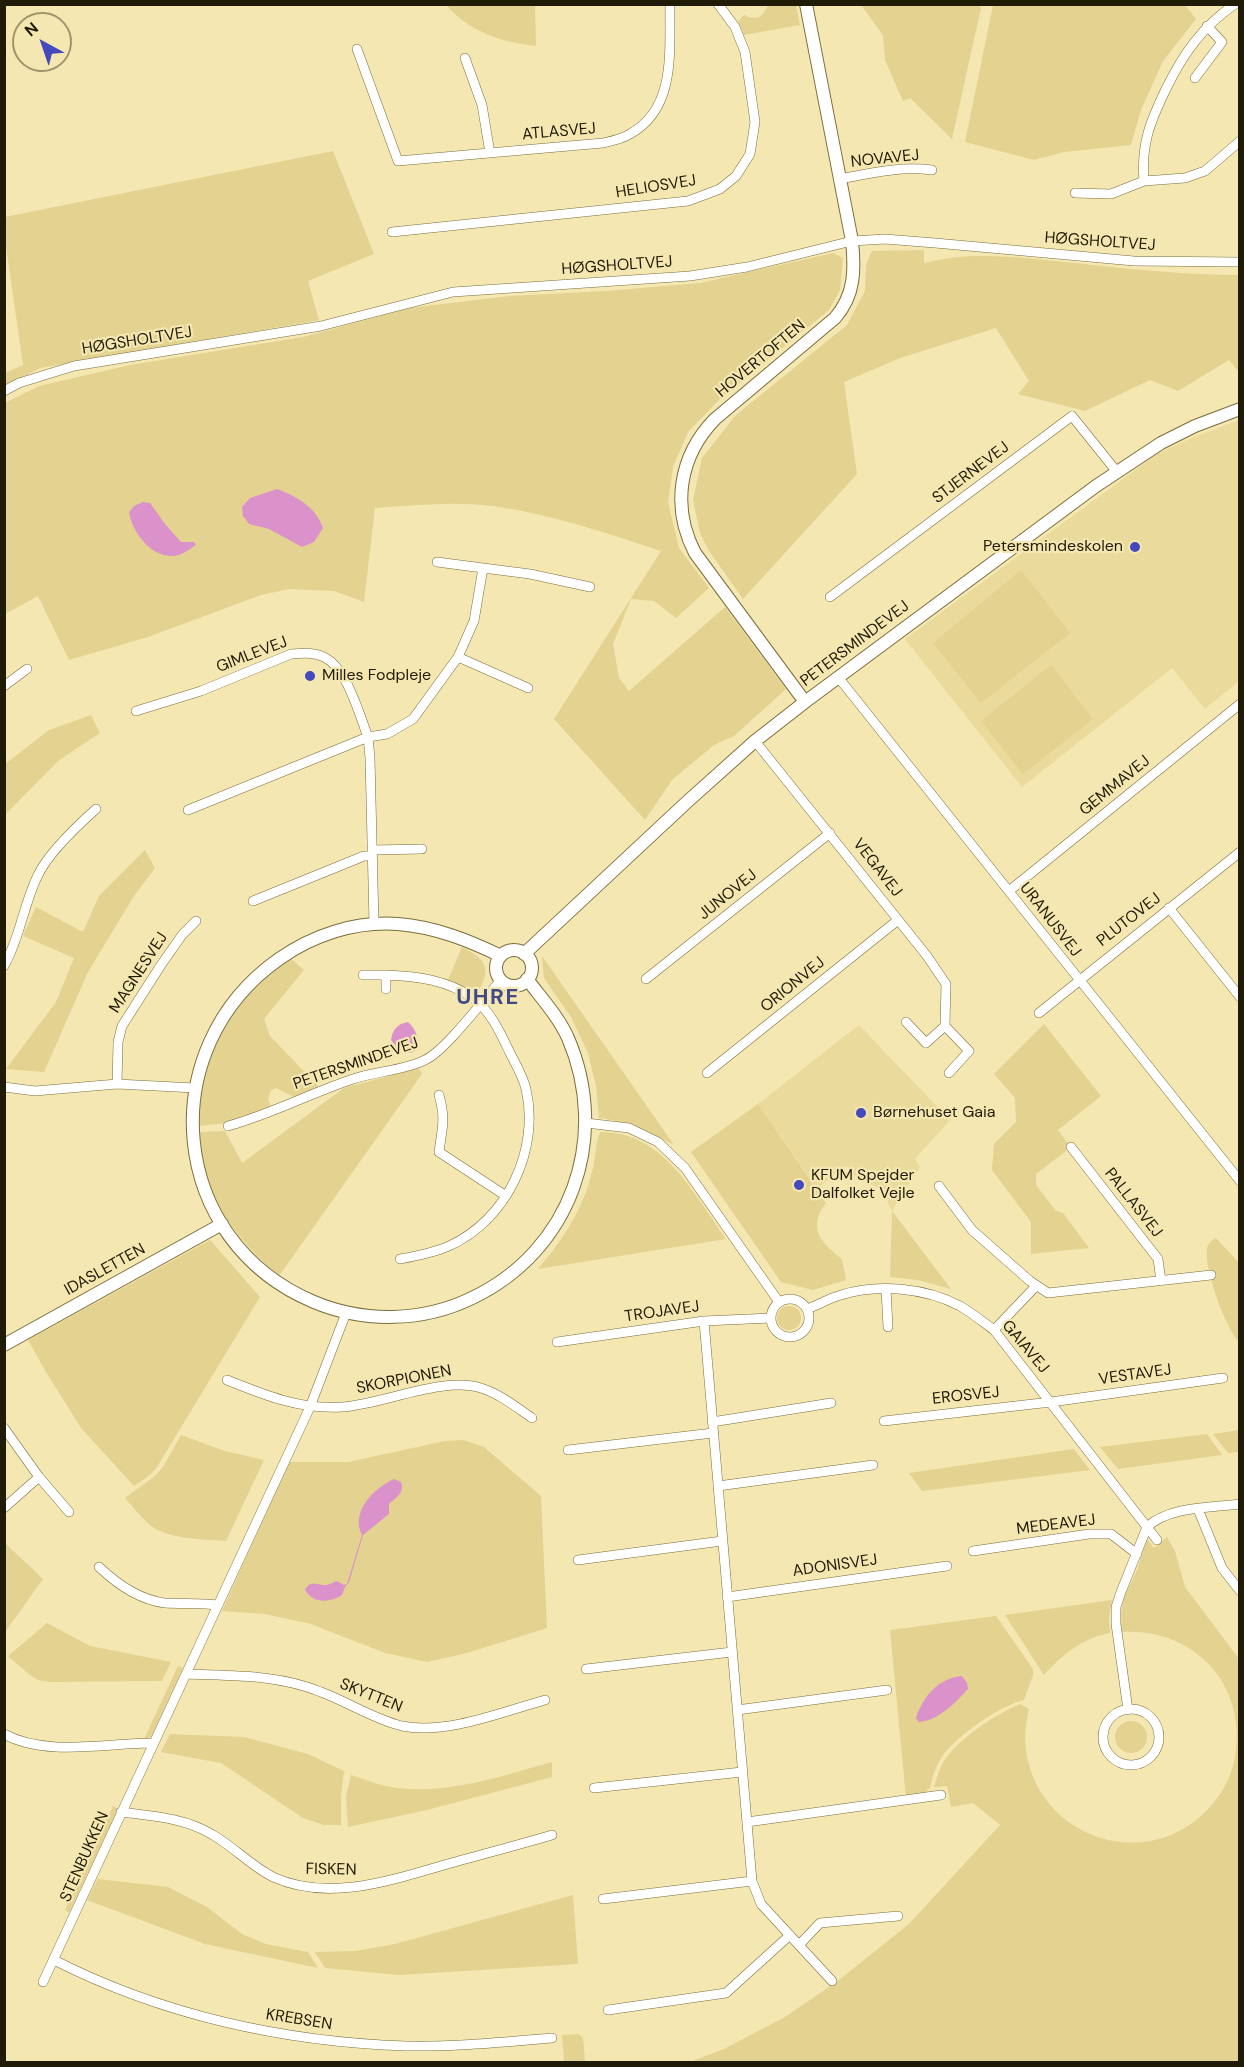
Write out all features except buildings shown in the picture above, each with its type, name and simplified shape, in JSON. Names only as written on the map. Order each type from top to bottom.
[{"type":"street","name":"ATLASVEJ","points":[[357,49],[398,161],[603,143],[629,135],[648,120],[661,100],[668,76],[669,4]]},
{"type":"street","name":"HELIOSVEJ","points":[[392,232],[688,201],[720,189],[736,176],[750,154],[755,122],[745,52],[735,27],[718,4]]},
{"type":"street","points":[[1144,181],[1142,160],[1151,119],[1179,61],[1207,26],[1235,4]]},
{"type":"street","name":"HOVERTOFTEN","points":[[805,702],[695,553],[683,522],[681,489],[689,457],[710,424],[829,324],[839,313],[850,293],[854,278],[852,241],[807,5]]},
{"type":"street","points":[[1195,78],[1222,42],[1207,26]]},
{"type":"street","points":[[465,58],[482,105],[490,153]]},
{"type":"street","points":[[1075,193],[1111,194],[1144,181],[1185,178],[1205,171],[1239,141]]},
{"type":"street","name":"NOVAVEJ","points":[[840,179],[884,171],[917,168],[932,170]]},
{"type":"street","name":"HØGSHOLTVEJ","points":[[4,391],[19,383],[74,366],[321,326],[453,291],[690,276],[747,267],[852,241],[885,239],[1134,261],[1239,262]]},
{"type":"street","name":"PETERSMINDEVEJ","points":[[524,954],[755,741],[805,702],[1117,472],[1161,443],[1195,426],[1239,409]]},
{"type":"street","name":"STJERNEVEJ","points":[[830,597],[1072,416],[1117,472]]},
{"type":"street","points":[[437,562],[530,574],[590,587]]},
{"type":"street","points":[[188,810],[368,738],[387,734],[413,719],[458,657],[474,621],[483,568]]},
{"type":"street","name":"GIMLEVEJ","points":[[136,711],[201,691],[291,654],[306,652],[322,656],[338,669],[368,738],[374,924]]},
{"type":"street","points":[[458,657],[528,688]]},
{"type":"street","points":[[4,686],[27,669]]},
{"type":"street","name":"URANUSVEJ","points":[[838,677],[1239,1181]]},
{"type":"street","name":"GEMMAVEJ","points":[[1009,891],[1239,704]]},
{"type":"street","name":"VEGAVEJ","points":[[755,741],[927,956],[946,984],[945,1026]]},
{"type":"street","points":[[4,966],[38,874],[68,837],[96,809]]},
{"type":"street","name":"JUNOVEJ","points":[[646,979],[830,833]]},
{"type":"street","points":[[254,901],[372,853],[422,849]]},
{"type":"street","name":"PLUTOVEJ","points":[[1039,1013],[1239,852]]},
{"type":"street","points":[[1169,908],[1239,997]]},
{"type":"street","name":"ORIONVEJ","points":[[707,1073],[898,920]]},
{"type":"street","name":"MAGNESVEJ","points":[[117,1084],[118,1042],[122,1026],[160,965],[182,935],[196,921]]},
{"type":"street","points":[[501,956],[453,934],[397,924],[359,925],[310,940],[268,966],[246,986],[228,1008],[213,1032],[202,1059],[195,1088],[193,1131],[197,1163],[207,1195],[222,1224],[254,1263],[279,1284],[308,1300],[346,1313],[375,1317],[404,1317],[460,1304],[506,1279],[533,1255],[551,1233],[566,1207],[577,1180],[584,1152],[586,1123],[584,1093],[578,1064],[567,1035],[552,1009],[527,979]]},
{"type":"street","points":[[512,950],[524,954],[531,968],[527,979],[521,984],[512,986],[501,980],[496,968],[501,956],[512,950]]},
{"type":"street","points":[[363,975],[418,976],[448,985],[472,998],[480,1004],[506,1043],[526,1089],[527,1138],[522,1165],[497,1209],[474,1232],[452,1245],[432,1253],[400,1259]]},
{"type":"street","points":[[386,975],[386,989]]},
{"type":"street","name":"PETERSMINDEVEJ","points":[[228,1126],[258,1118],[313,1093],[356,1078],[425,1060],[439,1050],[501,980]]},
{"type":"street","points":[[906,1022],[926,1043],[945,1026],[969,1051],[949,1073]]},
{"type":"street","points":[[4,1087],[35,1091],[117,1084],[195,1088]]},
{"type":"street","points":[[439,1095],[444,1111],[444,1126],[439,1152],[506,1196]]},
{"type":"street","points":[[586,1123],[629,1128],[658,1142],[685,1168],[779,1302]]},
{"type":"street","name":"PALLASVEJ","points":[[1071,1147],[1158,1259],[1161,1281]]},
{"type":"street","points":[[939,1186],[972,1230],[1036,1286],[1048,1293],[1211,1275]]},
{"type":"street","name":"IDASLETTEN","points":[[4,1345],[222,1224]]},
{"type":"street","points":[[994,1330],[1036,1286]]},
{"type":"street","name":"GAIAVEJ","points":[[807,1309],[841,1295],[869,1289],[926,1294],[962,1307],[994,1330],[1157,1540]]},
{"type":"street","points":[[886,1289],[888,1328]]},
{"type":"street","points":[[791,1299],[803,1304],[807,1309],[808,1325],[801,1333],[795,1336],[783,1335],[774,1328],[771,1318],[773,1309],[779,1302],[791,1299]]},
{"type":"street","name":"STENBUKKEN","points":[[43,1982],[310,1407],[346,1313]]},
{"type":"street","name":"TROJAVEJ","points":[[557,1342],[704,1322],[771,1318]]},
{"type":"street","points":[[704,1322],[752,1881],[761,1904],[832,1981]]},
{"type":"street","name":"VESTAVEJ","points":[[1051,1402],[1223,1378]]},
{"type":"street","points":[[227,1380],[268,1397],[310,1407]]},
{"type":"street","name":"SKORPIONEN","points":[[310,1407],[368,1404],[446,1385],[464,1384],[497,1394],[532,1418]]},
{"type":"street","name":"EROSVEJ","points":[[884,1421],[1051,1402]]},
{"type":"street","points":[[712,1422],[831,1403]]},
{"type":"street","points":[[4,1428],[39,1477],[69,1512]]},
{"type":"street","points":[[568,1450],[713,1433]]},
{"type":"street","points":[[718,1486],[873,1465]]},
{"type":"street","points":[[4,1508],[39,1477]]},
{"type":"street","points":[[1128,1710],[1116,1624],[1116,1607],[1147,1527],[1155,1520],[1174,1513],[1239,1504]]},
{"type":"street","points":[[1198,1509],[1221,1568],[1239,1591]]},
{"type":"street","name":"MEDEAVEJ","points":[[973,1551],[1089,1534],[1111,1534],[1137,1554]]},
{"type":"street","points":[[578,1560],[722,1541]]},
{"type":"street","name":"ADONISVEJ","points":[[727,1597],[947,1566]]},
{"type":"street","points":[[99,1567],[120,1585],[140,1595],[163,1602],[218,1605]]},
{"type":"street","points":[[585,1669],[732,1652]]},
{"type":"street","name":"SKYTTEN","points":[[186,1674],[252,1676],[287,1681],[320,1691],[378,1718],[402,1726],[453,1725],[545,1700]]},
{"type":"street","points":[[737,1710],[887,1690]]},
{"type":"street","points":[[1128,1710],[1141,1711],[1152,1718],[1158,1730],[1159,1742],[1154,1754],[1144,1763],[1131,1766],[1119,1762],[1109,1754],[1104,1742],[1105,1729],[1110,1720],[1118,1713],[1128,1710]]},
{"type":"street","points":[[4,1734],[32,1744],[60,1747],[153,1743]]},
{"type":"street","points":[[594,1788],[742,1772]]},
{"type":"street","points":[[747,1822],[941,1795]]},
{"type":"street","name":"FISKEN","points":[[121,1812],[168,1818],[190,1824],[213,1835],[273,1876],[296,1884],[322,1888],[383,1882],[552,1835]]},
{"type":"street","points":[[603,1899],[752,1881]]},
{"type":"street","points":[[799,1945],[820,1923],[898,1916]]},
{"type":"street","points":[[608,2010],[726,1993],[790,1935]]},
{"type":"street","name":"KREBSEN","points":[[54,1960],[142,1997],[208,2019],[316,2040],[407,2046],[552,2038]]},
{"type":"shaded area","points":[[446,5],[535,5],[536,46],[511,42],[476,29]]},
{"type":"shaded area","points":[[768,5],[796,5],[800,25],[744,35],[738,21],[744,15],[752,18],[759,17]]},
{"type":"shaded area","points":[[861,5],[979,5],[981,8],[952,139],[910,98],[903,101],[885,60],[883,35]]},
{"type":"shaded area","points":[[993,5],[1185,5],[1196,19],[1163,61],[1141,110],[1131,145],[1064,152],[1034,160],[965,142]]},
{"type":"shaded area","points":[[333,151],[374,254],[308,281],[319,320],[40,368],[5,386],[5,373],[23,365],[5,239],[5,217]]},
{"type":"shaded area","points":[[924,250],[924,263],[962,257],[1000,256],[1157,271],[1239,275],[1239,372],[1229,360],[1178,391],[1150,380],[1085,411],[1018,394],[1029,381],[996,328],[900,358],[844,382],[857,474],[743,599],[709,551],[700,533],[693,500],[702,458],[736,415],[847,325],[865,291],[866,265],[872,251]]},
{"type":"shaded area","points":[[833,253],[843,258],[840,290],[829,310],[720,399],[688,432],[673,467],[668,502],[679,548],[709,588],[676,618],[654,601],[631,599],[613,644],[619,678],[629,691],[725,607],[786,689],[734,736],[714,745],[672,780],[645,820],[554,719],[661,551],[557,519],[515,509],[449,504],[375,508],[364,602],[334,591],[289,589],[261,595],[148,637],[69,660],[38,596],[5,614],[5,403],[39,386],[130,365],[303,337],[410,308],[509,296],[700,283]]},
{"type":"shaded area","name":"Petersmindeskolen","points":[[1239,420],[1239,681],[1205,709],[1172,668],[1022,787],[905,639],[1157,454]]},
{"type":"shaded area","points":[[277,489],[298,499],[316,514],[323,528],[314,542],[302,547],[269,529],[249,524],[243,516],[242,507],[250,498]]},
{"type":"shaded area","points":[[143,502],[150,503],[181,542],[194,542],[196,545],[179,555],[170,556],[153,550],[140,537],[129,512],[134,506]]},
{"type":"shaded area","points":[[1021,570],[1070,633],[981,703],[933,643]]},
{"type":"shaded area","points":[[1051,665],[1093,719],[1023,774],[981,721]]},
{"type":"shaded area","points":[[91,715],[100,733],[58,761],[5,815],[5,764],[49,730]]},
{"type":"shaded area","points":[[145,850],[155,868],[134,896],[88,972],[44,1072],[6,1069],[56,1002],[74,958],[23,936],[36,907],[83,932],[99,896]]},
{"type":"shaded area","points":[[462,947],[478,957],[485,967],[484,979],[476,995],[448,980]]},
{"type":"shaded area","points":[[542,956],[674,1145],[638,1128],[599,1118],[596,1086],[588,1053],[571,1017],[544,978]]},
{"type":"shaded area","points":[[289,957],[304,970],[264,1019],[270,1036],[319,1087],[294,1097],[276,1088],[271,1090],[268,1099],[271,1107],[227,1123],[199,1126],[201,1086],[221,1028],[234,1007]]},
{"type":"shaded area","points":[[408,1022],[417,1038],[416,1050],[410,1053],[398,1049],[391,1040],[396,1028]]},
{"type":"shaded area","points":[[1044,1024],[1101,1096],[1058,1130],[1068,1144],[1066,1151],[1036,1174],[1036,1185],[1056,1211],[1063,1213],[1089,1248],[1031,1254],[1031,1222],[992,1170],[994,1144],[1016,1122],[1015,1098],[994,1074]]},
{"type":"shaded area","points":[[859,1025],[950,1120],[915,1159],[920,1167],[892,1211],[879,1189],[867,1182],[860,1182],[846,1166],[817,1189],[758,1104]]},
{"type":"shaded area","points":[[419,1068],[422,1074],[279,1276],[248,1246],[223,1213],[206,1176],[200,1132],[225,1131],[242,1163],[344,1088]]},
{"type":"shaded area","points":[[758,1104],[826,1203],[820,1212],[817,1227],[823,1241],[842,1259],[846,1280],[813,1290],[781,1282],[691,1152]]},
{"type":"shaded area","points":[[600,1132],[622,1134],[642,1142],[659,1154],[689,1185],[726,1239],[538,1269],[556,1247],[578,1211],[588,1186]]},
{"type":"shaded area","points":[[892,1211],[951,1289],[918,1280],[890,1277]]},
{"type":"shaded area","points":[[1216,1238],[1239,1263],[1239,1342],[1233,1335],[1222,1311],[1209,1270],[1207,1247]]},
{"type":"shaded area","points":[[210,1240],[260,1297],[157,1467],[134,1486],[81,1428],[28,1340]]},
{"type":"shaded area","points":[[789,1306],[798,1309],[801,1318],[798,1327],[789,1330],[780,1327],[777,1318],[780,1309]]},
{"type":"shaded area","points":[[1239,1430],[1239,1452],[1228,1453],[1213,1434]]},
{"type":"shaded area","points":[[1207,1434],[1222,1455],[1118,1469],[1100,1447]]},
{"type":"shaded area","points":[[181,1435],[225,1451],[264,1460],[226,1541],[187,1538],[159,1531],[151,1526],[125,1498],[155,1476],[163,1467]]},
{"type":"shaded area","points":[[463,1440],[484,1447],[541,1496],[547,1628],[467,1653],[427,1662],[385,1653],[311,1624],[265,1614],[222,1611],[289,1462],[348,1462],[445,1441]]},
{"type":"shaded area","points":[[1074,1449],[1090,1470],[922,1491],[909,1473]]},
{"type":"shaded area","points":[[394,1479],[401,1482],[401,1492],[389,1504],[389,1514],[363,1535],[349,1582],[342,1595],[327,1601],[316,1600],[308,1594],[305,1589],[307,1586],[325,1585],[337,1581],[344,1585],[347,1584],[362,1535],[359,1518],[362,1510],[379,1488]]},
{"type":"shaded area","points":[[1167,1537],[1175,1551],[1185,1587],[1239,1659],[1239,2062],[690,2062],[724,2049],[785,2017],[839,1980],[909,1924],[1000,1825],[973,1803],[951,1807],[947,1786],[934,1787],[942,1764],[958,1744],[989,1720],[1011,1708],[1020,1704],[1029,1709],[1026,1749],[1034,1779],[1049,1803],[1069,1823],[1094,1836],[1121,1842],[1149,1841],[1177,1832],[1208,1809],[1219,1796],[1227,1781],[1235,1757],[1237,1737],[1235,1716],[1225,1687],[1201,1657],[1177,1642],[1150,1633],[1122,1632],[1121,1613],[1124,1597],[1137,1570],[1147,1539],[1154,1548]]},
{"type":"shaded area","points":[[5,1543],[43,1579],[5,1632]]},
{"type":"shaded area","points":[[1112,1600],[1109,1618],[1110,1633],[1090,1639],[1073,1648],[1044,1675],[1005,1615]]},
{"type":"shaded area","points":[[996,1616],[1033,1669],[1024,1700],[992,1714],[959,1738],[939,1762],[930,1788],[927,1789],[928,1795],[906,1798],[890,1630]]},
{"type":"shaded area","points":[[47,1623],[90,1646],[171,1662],[162,1681],[50,1682],[38,1680],[8,1656]]},
{"type":"shaded area","points":[[178,1666],[183,1668],[151,1737],[144,1739]]},
{"type":"shaded area","points":[[962,1676],[968,1689],[940,1715],[919,1722],[916,1718],[919,1710],[933,1690],[946,1680]]},
{"type":"shaded area","points":[[1131,1721],[1142,1726],[1147,1737],[1142,1748],[1131,1753],[1120,1748],[1115,1737],[1120,1726]]},
{"type":"shaded area","points":[[170,1734],[244,1737],[308,1754],[344,1771],[341,1825],[324,1825],[303,1818],[221,1763],[161,1752]]},
{"type":"shaded area","points":[[552,1762],[552,1777],[427,1810],[348,1827],[346,1796],[351,1775],[391,1787],[432,1789],[473,1783]]},
{"type":"shaded area","points":[[113,1806],[118,1809],[69,1913],[65,1910]]},
{"type":"shaded area","points":[[98,1879],[168,1887],[207,1907],[242,1934],[266,1944],[308,1952],[318,1968],[205,1944],[87,1900]]},
{"type":"shaded area","points":[[573,1895],[578,1964],[399,1975],[325,1968],[315,1952],[356,1951],[395,1944]]},
{"type":"shaded area","points":[[579,2034],[583,2038],[585,2062],[564,2062],[562,2035]]},
{"type":"place","name":"Petersmindeskolen","points":[[1135,547]]},
{"type":"place","name":"Milles Fodpleje","points":[[310,676]]},
{"type":"place","name":"Børnehuset Gaia","points":[[861,1113]]},
{"type":"place","name":"KFUM Spejder Dalfolket Vejle","points":[[799,1185]]},
{"type":"district","name":"UHRE","points":[[488,998]]}]
